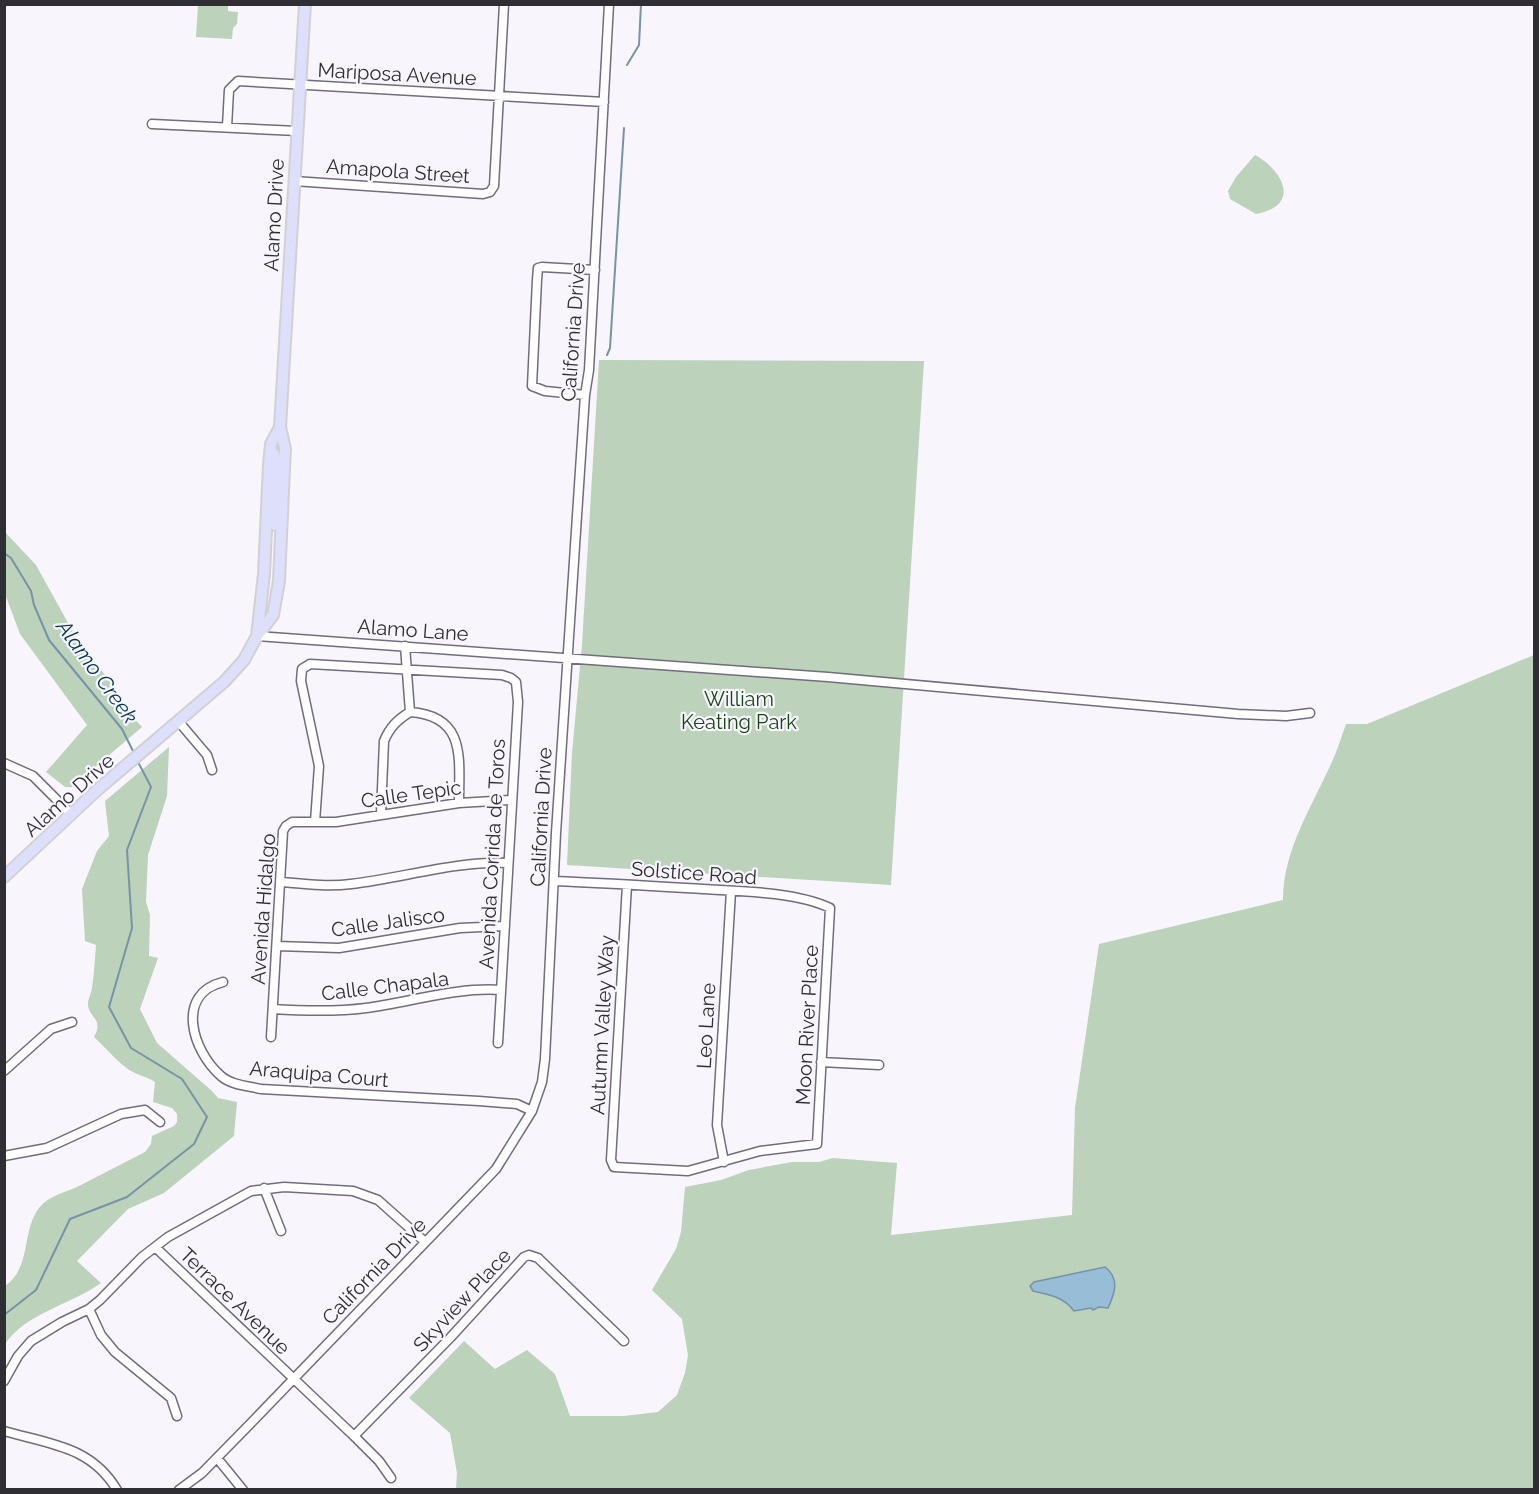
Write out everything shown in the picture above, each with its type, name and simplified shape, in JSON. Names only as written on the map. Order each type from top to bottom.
[{"type":"main road","name":"Alamo Drive","points":[[4,877],[96,791],[130,765],[235,670],[273,615],[279,581],[285,449],[280,427],[305,4]]},
{"type":"main road","name":"Alamo Drive","points":[[257,636],[264,574],[271,445],[280,427]]},
{"type":"main road","points":[[271,445],[276,459],[275,520],[280,547]]},
{"type":"street","name":"Amapola Street","points":[[294,181],[473,193],[490,192],[494,186],[504,4]]},
{"type":"street","name":"California Drive","points":[[179,1490],[202,1473],[217,1458],[496,1169],[532,1111],[542,1082],[567,658],[585,395],[589,370],[609,4]]},
{"type":"street","name":"Mariposa Avenue","points":[[227,127],[229,90],[238,81],[604,102]]},
{"type":"street","points":[[152,124],[297,131]]},
{"type":"street","points":[[585,395],[545,391],[532,386],[537,280],[538,268],[542,267],[595,270]]},
{"type":"street","name":"Alamo Lane","points":[[257,636],[838,678],[1238,714],[1286,716],[1310,713]]},
{"type":"street","points":[[405,646],[410,712]]},
{"type":"street","points":[[315,822],[319,766],[301,681],[302,669],[310,664],[407,670]]},
{"type":"street","name":"Avenida Corrida de Toros","points":[[407,670],[502,675],[516,682],[518,692],[498,1043]]},
{"type":"street","points":[[381,813],[384,741],[388,730],[395,722],[410,712],[432,715],[449,728],[456,738],[459,749],[459,803]]},
{"type":"street","points":[[179,722],[207,755],[212,771]]},
{"type":"street","points":[[4,763],[33,776],[72,814]]},
{"type":"street","name":"Calle Tepic","points":[[315,822],[336,822],[381,813],[459,803],[512,800]]},
{"type":"street","name":"Avenida Hidalgo","points":[[271,1037],[283,831],[292,822],[315,822]]},
{"type":"street","points":[[280,882],[350,884],[447,867],[508,863]]},
{"type":"street","name":"Solstice Road","points":[[554,881],[731,891],[816,901],[830,908]]},
{"type":"street","name":"Autumn Valley Way","points":[[627,885],[610,1160],[614,1167],[688,1171],[724,1162]]},
{"type":"street","name":"Leo Lane","points":[[724,1162],[717,1125],[731,891]]},
{"type":"street","name":"Moon River Place","points":[[724,1162],[760,1151],[817,1144],[830,908]]},
{"type":"street","name":"Calle Jalisco","points":[[277,946],[339,948],[459,928],[505,926]]},
{"type":"street","name":"Araquipa Court","points":[[223,982],[212,985],[199,996],[193,1022],[194,1038],[200,1052],[223,1078],[261,1089],[517,1104],[532,1111]]},
{"type":"street","name":"Calle Chapala","points":[[273,1009],[368,1008],[434,995],[501,990]]},
{"type":"street","points":[[4,1071],[51,1029],[72,1023]]},
{"type":"street","points":[[821,1062],[879,1065]]},
{"type":"street","points":[[4,1156],[47,1148],[121,1114],[145,1110],[160,1122]]},
{"type":"street","points":[[4,1381],[18,1356],[31,1341],[89,1309],[155,1246],[168,1237],[251,1191],[284,1187],[340,1189],[368,1195],[378,1200],[424,1241]]},
{"type":"street","points":[[264,1188],[281,1231]]},
{"type":"street","name":"Terrace Avenue","points":[[155,1246],[354,1436],[379,1461],[391,1478]]},
{"type":"street","name":"Skyview Place","points":[[354,1436],[528,1255],[538,1258],[624,1341]]},
{"type":"street","points":[[89,1309],[101,1335],[115,1352],[171,1398],[177,1416]]},
{"type":"street","points":[[4,1431],[59,1444],[78,1453],[99,1468],[117,1490]]},
{"type":"street","points":[[217,1458],[243,1490]]},
{"type":"green space","points":[[198,5],[228,5],[228,11],[238,12],[232,39],[196,37]]},
{"type":"green space","points":[[1255,155],[1274,170],[1283,187],[1283,196],[1279,204],[1270,210],[1256,214],[1230,199],[1228,191],[1236,177]]},
{"type":"green space","name":"William Keating Park","points":[[599,360],[924,361],[891,885],[567,865],[572,753],[582,645]]},
{"type":"green space","points":[[4,531],[36,565],[78,641],[142,727],[72,787],[65,787],[46,772],[87,725],[20,634],[5,594]]},
{"type":"green space","points":[[1534,655],[1534,1489],[456,1489],[457,1473],[450,1433],[409,1398],[464,1341],[495,1369],[527,1350],[555,1374],[570,1416],[624,1416],[658,1412],[677,1395],[685,1373],[688,1355],[682,1319],[652,1290],[676,1249],[681,1232],[685,1187],[721,1180],[749,1170],[792,1162],[819,1162],[833,1158],[897,1163],[891,1235],[1072,1215],[1075,1108],[1099,944],[1283,900],[1284,882],[1293,847],[1333,759],[1346,724],[1367,724]]},
{"type":"green space","points":[[169,747],[167,796],[148,855],[146,902],[150,915],[149,956],[158,958],[140,1009],[157,1043],[218,1098],[237,1102],[234,1136],[164,1193],[128,1209],[77,1261],[101,1283],[24,1324],[5,1344],[5,1286],[19,1269],[33,1217],[39,1208],[52,1197],[79,1186],[145,1152],[151,1144],[152,1136],[174,1126],[177,1122],[177,1114],[172,1108],[153,1102],[155,1082],[129,1069],[94,1037],[98,1026],[90,1012],[88,1002],[92,988],[96,945],[85,941],[82,889],[97,851],[109,836],[105,801]]},
{"type":"water","points":[[1105,1267],[1113,1276],[1115,1286],[1108,1308],[1074,1311],[1061,1299],[1033,1291],[1030,1286],[1034,1282]]},
{"type":"waterway","points":[[627,65],[639,45],[641,4]]},
{"type":"waterway","points":[[607,355],[610,348],[624,128]]},
{"type":"waterway","name":"Alamo Creek","points":[[4,553],[11,558],[31,591],[34,605],[49,640],[122,729],[135,755]]},
{"type":"waterway","name":"Alamo Creek","points":[[4,1315],[36,1290],[70,1219],[127,1197],[194,1144],[207,1117],[182,1079],[131,1048],[109,1007],[132,928],[127,850],[151,787],[137,760]]}]
